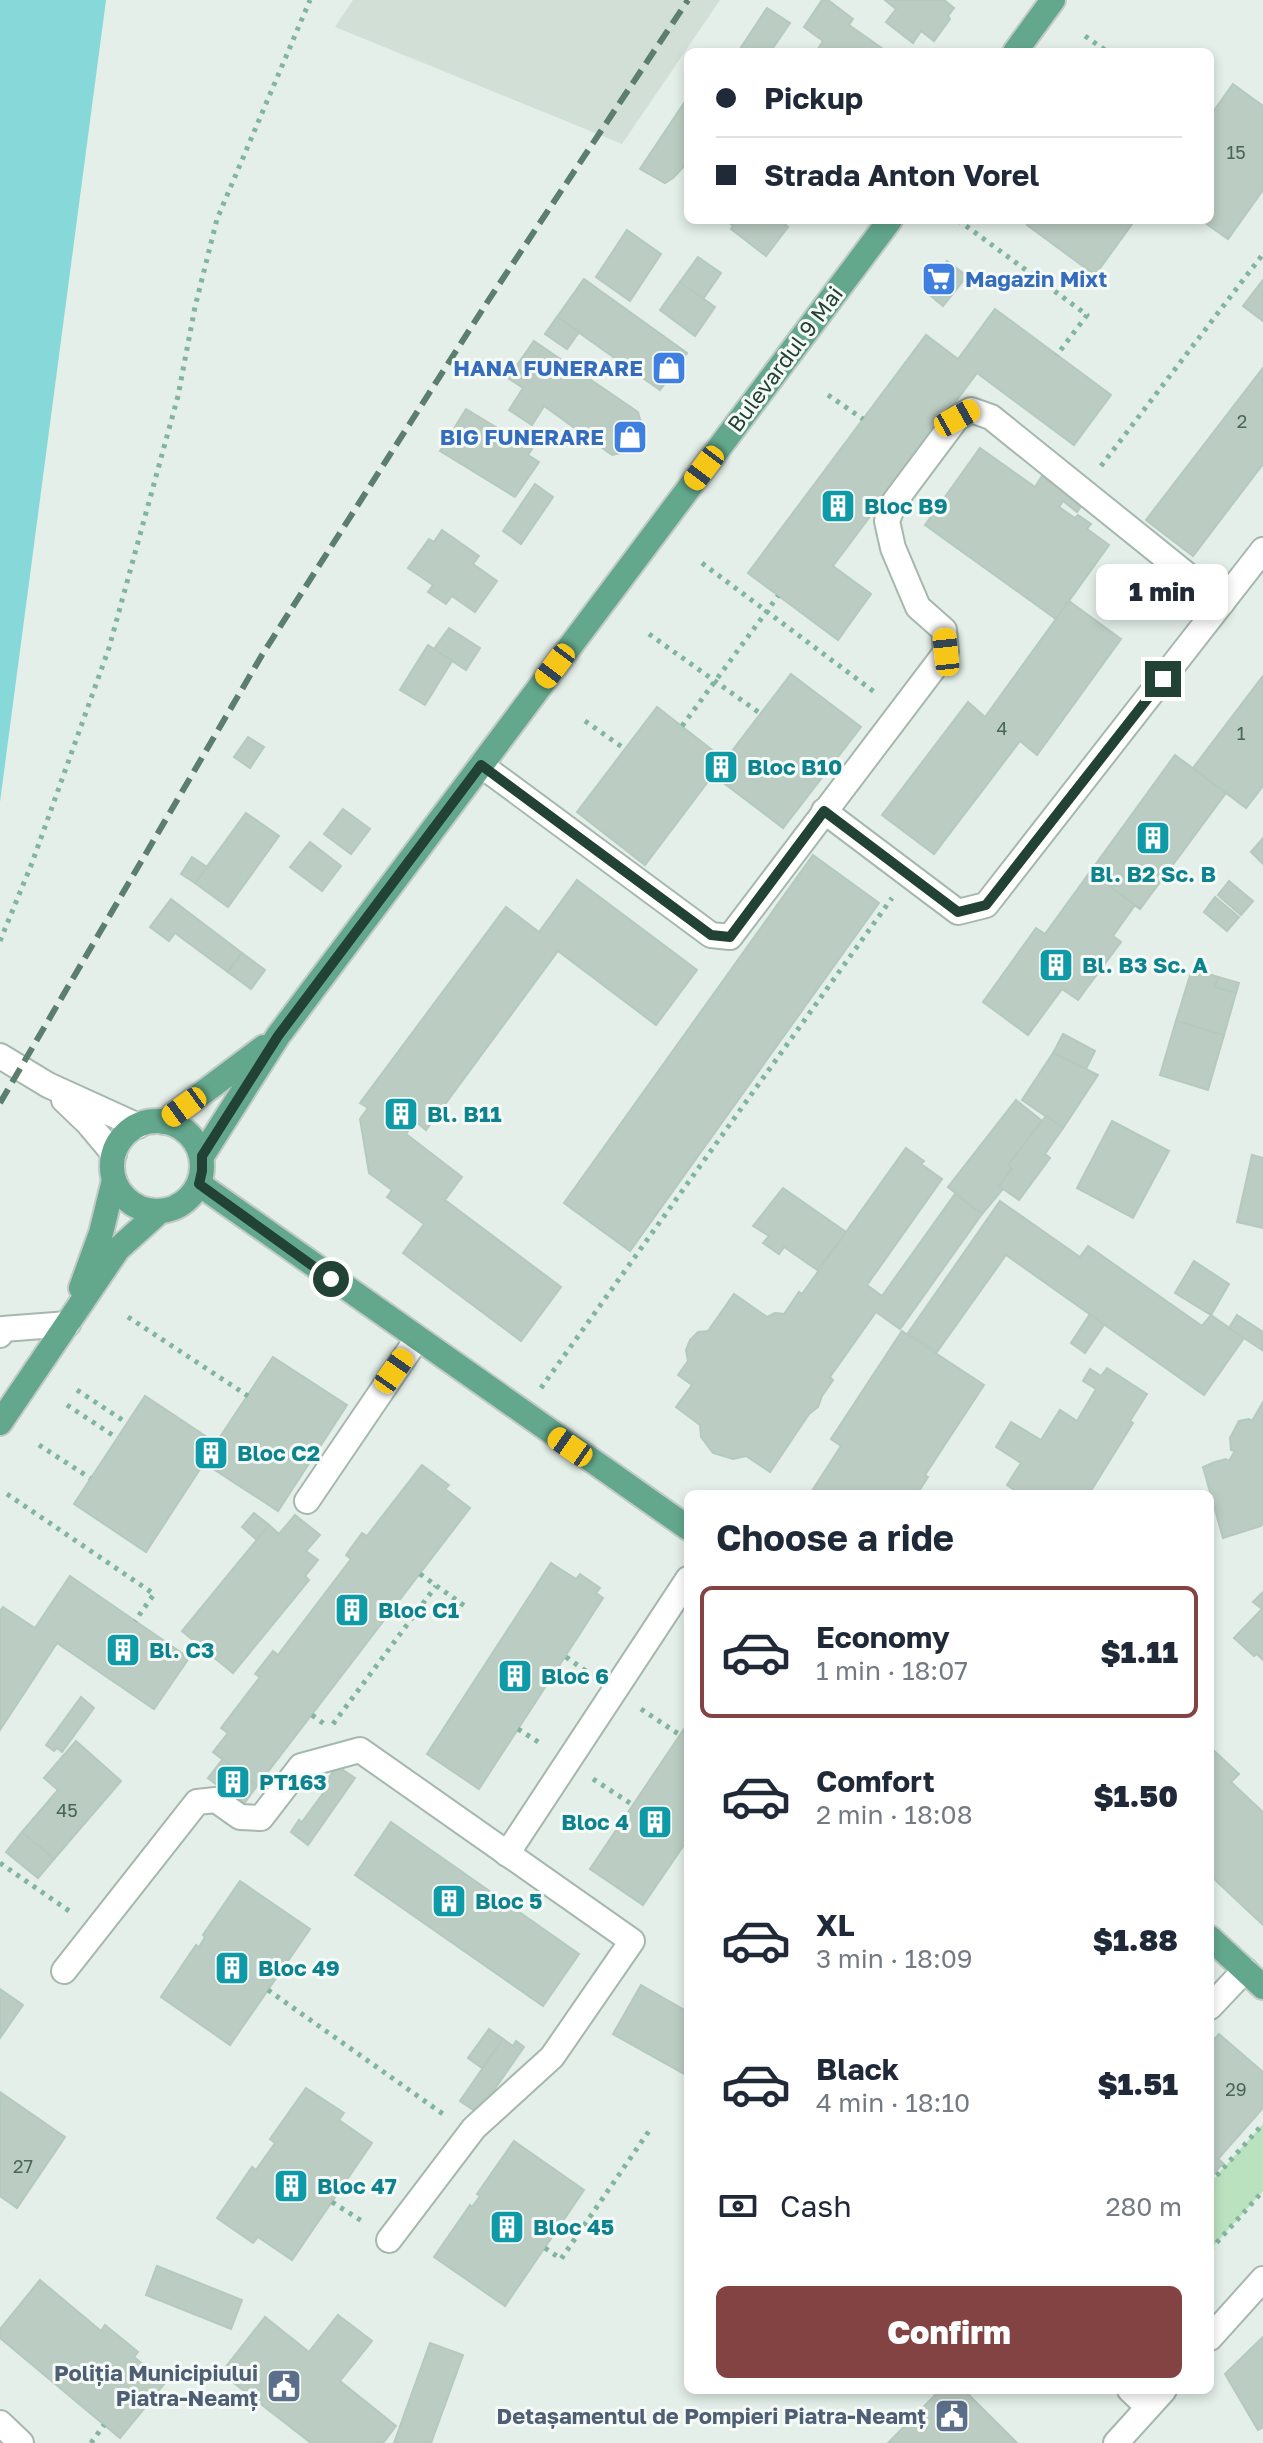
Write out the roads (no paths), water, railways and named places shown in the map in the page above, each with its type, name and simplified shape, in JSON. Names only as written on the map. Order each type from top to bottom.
[{"type":"main road","points":[[1018,48],[1053,0]]},
{"type":"main road","name":"Bulevardul 9 Mai","points":[[202,1156],[278,1036],[887,224]]},
{"type":"main road","name":"Bulevardul 9 Mai","points":[[164,1122],[278,1036]]},
{"type":"main road","points":[[164,1122],[188,1133],[202,1156],[199,1184],[189,1198],[176,1208],[159,1212],[140,1209],[124,1198],[114,1180],[114,1154],[122,1137],[138,1126],[164,1122]]},
{"type":"main road","points":[[68,1324],[101,1233],[114,1180]]},
{"type":"main road","points":[[199,1184],[684,1525]]},
{"type":"main road","points":[[0,1423],[118,1249],[159,1212]]},
{"type":"main road","points":[[1214,1942],[1263,1987]]},
{"type":"street","points":[[481,765],[711,935],[730,937],[946,652],[944,630],[918,607],[893,548],[887,521],[895,501],[957,418],[971,410],[991,417],[1222,603]]},
{"type":"street","points":[[824,811],[958,912],[986,905],[1263,550]]},
{"type":"street","points":[[0,1056],[48,1085],[138,1126]]},
{"type":"street","points":[[48,1085],[88,1123],[114,1154]]},
{"type":"street","points":[[0,1335],[3,1329],[68,1324]]},
{"type":"street","points":[[307,1501],[417,1339]]},
{"type":"street","points":[[507,1854],[684,1585]]},
{"type":"street","points":[[64,1971],[197,1802],[216,1800],[240,1817],[261,1818],[301,1766],[360,1750],[632,1941],[552,2057],[470,2133],[389,2240]]},
{"type":"street","points":[[1214,2003],[1245,1970]]},
{"type":"street","points":[[1214,2334],[1263,2279]]},
{"type":"street","points":[[1116,2443],[1156,2399]]},
{"type":"street","points":[[0,2423],[21,2443]]},
{"type":"water","points":[[0,0],[106,0],[0,802]]},
{"type":"railway","points":[[0,1103],[262,655],[488,301],[688,0]]},
{"type":"place","name":"Magazin Mixt","points":[[939,279]]},
{"type":"place","name":"HANA FUNERARE","points":[[669,368]]},
{"type":"place","name":"BIG FUNERARE","points":[[630,437]]},
{"type":"place","name":"Bloc B9","points":[[838,506]]},
{"type":"place","name":"Bloc B10","points":[[721,767]]},
{"type":"place","name":"Bl. B2 Sc. B","points":[[1153,838]]},
{"type":"place","name":"Bl. B3 Sc. A","points":[[1056,965]]},
{"type":"place","name":"Bl. B11","points":[[401,1114]]},
{"type":"place","name":"Bloc C2","points":[[211,1453]]},
{"type":"place","name":"Bloc C1","points":[[352,1610]]},
{"type":"place","name":"Bl. C3","points":[[123,1650]]},
{"type":"place","name":"Bloc 6","points":[[515,1676]]},
{"type":"place","name":"PT163","points":[[233,1782]]},
{"type":"place","name":"Bloc 4","points":[[655,1822]]},
{"type":"place","name":"Bloc 5","points":[[449,1901]]},
{"type":"place","name":"Bloc 49","points":[[232,1968]]},
{"type":"place","name":"Bloc 47","points":[[291,2186]]},
{"type":"place","name":"Bloc 45","points":[[507,2227]]},
{"type":"place","name":"Poliția Municipiului Piatra-Neamț","points":[[284,2386]]},
{"type":"place","name":"Detașamentul de Pompieri Piatra-Neamț","points":[[952,2416]]}]
